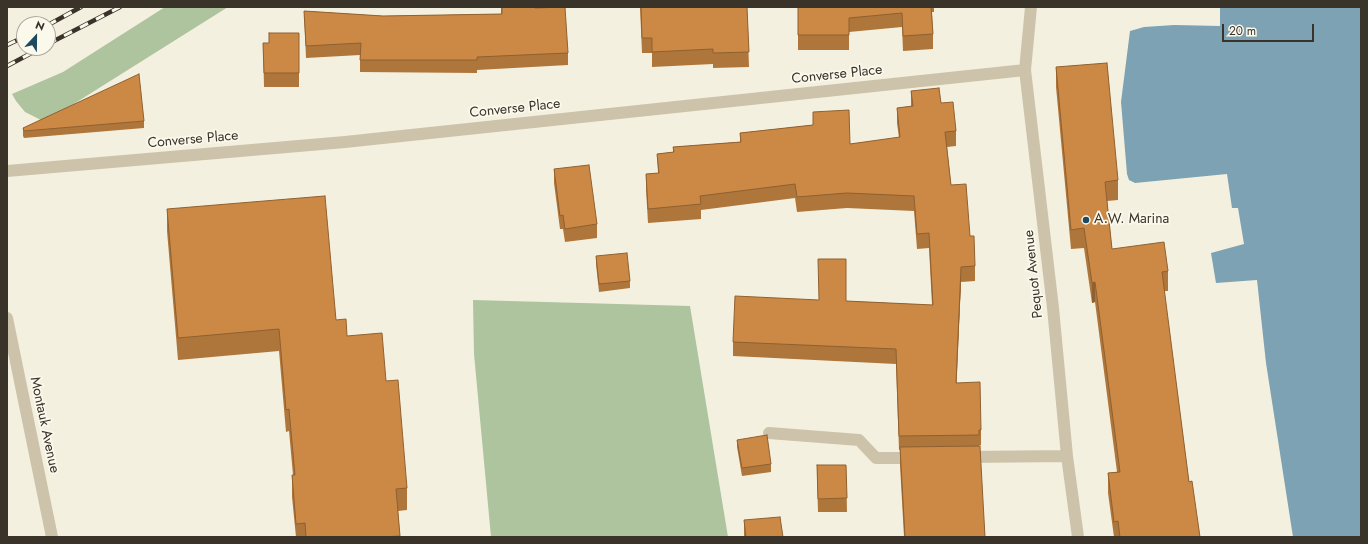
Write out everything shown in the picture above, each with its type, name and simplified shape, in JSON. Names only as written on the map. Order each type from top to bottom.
[{"type":"street","name":"Pequot Avenue","points":[[1031,7],[1025,70],[1053,308],[1067,456],[1078,537]]},
{"type":"street","name":"Converse Place","points":[[7,171],[345,142],[1025,70]]},
{"type":"street","name":"Montauk Avenue","points":[[7,318],[52,537]]},
{"type":"street","points":[[769,433],[859,440],[876,458],[932,458]]},
{"type":"street","points":[[956,457],[1067,456]]},
{"type":"green space","points":[[165,7],[228,7],[45,122],[25,112],[16,101],[12,94],[63,72]]},
{"type":"green space","points":[[473,300],[690,306],[728,537],[491,537],[474,354]]},
{"type":"water","points":[[1220,7],[1361,7],[1361,537],[1293,537],[1266,363],[1257,280],[1216,283],[1211,253],[1244,244],[1238,208],[1232,208],[1227,174],[1135,183],[1129,180],[1127,174],[1121,102],[1130,31],[1144,27],[1174,25],[1220,26]]},
{"type":"building","points":[[502,7],[565,7],[568,53],[477,57],[477,60],[360,60],[361,43],[306,46],[304,11],[383,16],[502,14]]},
{"type":"building","points":[[641,7],[747,7],[749,52],[713,53],[713,49],[652,52],[652,38],[642,38]]},
{"type":"building","points":[[798,7],[931,7],[933,34],[903,36],[902,13],[849,18],[849,35],[798,35]]},
{"type":"building","points":[[269,33],[299,33],[299,73],[264,73],[263,43],[269,43]]},
{"type":"building","points":[[1107,63],[1118,180],[1105,182],[1112,249],[1164,242],[1168,271],[1162,272],[1189,482],[1192,481],[1200,537],[1120,537],[1118,521],[1114,522],[1108,473],[1120,472],[1095,282],[1092,283],[1084,228],[1071,230],[1056,67]]},
{"type":"building","points":[[139,74],[144,121],[24,131],[23,128]]},
{"type":"building","points":[[939,88],[941,103],[953,102],[956,131],[945,132],[951,185],[966,184],[970,236],[974,236],[975,266],[961,267],[956,383],[980,382],[981,430],[979,430],[979,435],[899,436],[896,349],[733,342],[735,296],[819,300],[818,259],[846,259],[846,301],[933,305],[929,233],[917,234],[914,196],[847,193],[797,197],[795,184],[700,196],[701,204],[648,209],[646,174],[659,173],[657,154],[674,152],[673,147],[741,142],[740,133],[813,125],[813,112],[849,110],[850,144],[900,137],[897,108],[913,106],[911,91]]},
{"type":"building","points":[[589,165],[597,224],[565,229],[563,215],[560,216],[554,169]]},
{"type":"building","points":[[325,196],[336,320],[346,319],[347,336],[382,333],[386,381],[398,380],[407,488],[396,489],[400,536],[306,537],[305,523],[296,524],[292,475],[295,475],[289,409],[286,410],[279,329],[178,338],[167,209]]},
{"type":"building","points":[[627,253],[630,281],[599,284],[596,256]]},
{"type":"building","points":[[767,435],[771,464],[742,468],[737,440]]},
{"type":"building","points":[[980,446],[985,537],[905,537],[900,447]]},
{"type":"building","points":[[817,465],[846,465],[847,498],[818,499]]},
{"type":"building","points":[[780,517],[783,537],[746,537],[744,520]]},
{"type":"railway","points":[[56,21],[81,7]]},
{"type":"railway","points":[[56,40],[120,7]]},
{"type":"railway","points":[[7,45],[16,41]]},
{"type":"railway","points":[[7,66],[26,56]]},
{"type":"place","name":"A.W. Marina","points":[[1086,220]]}]
